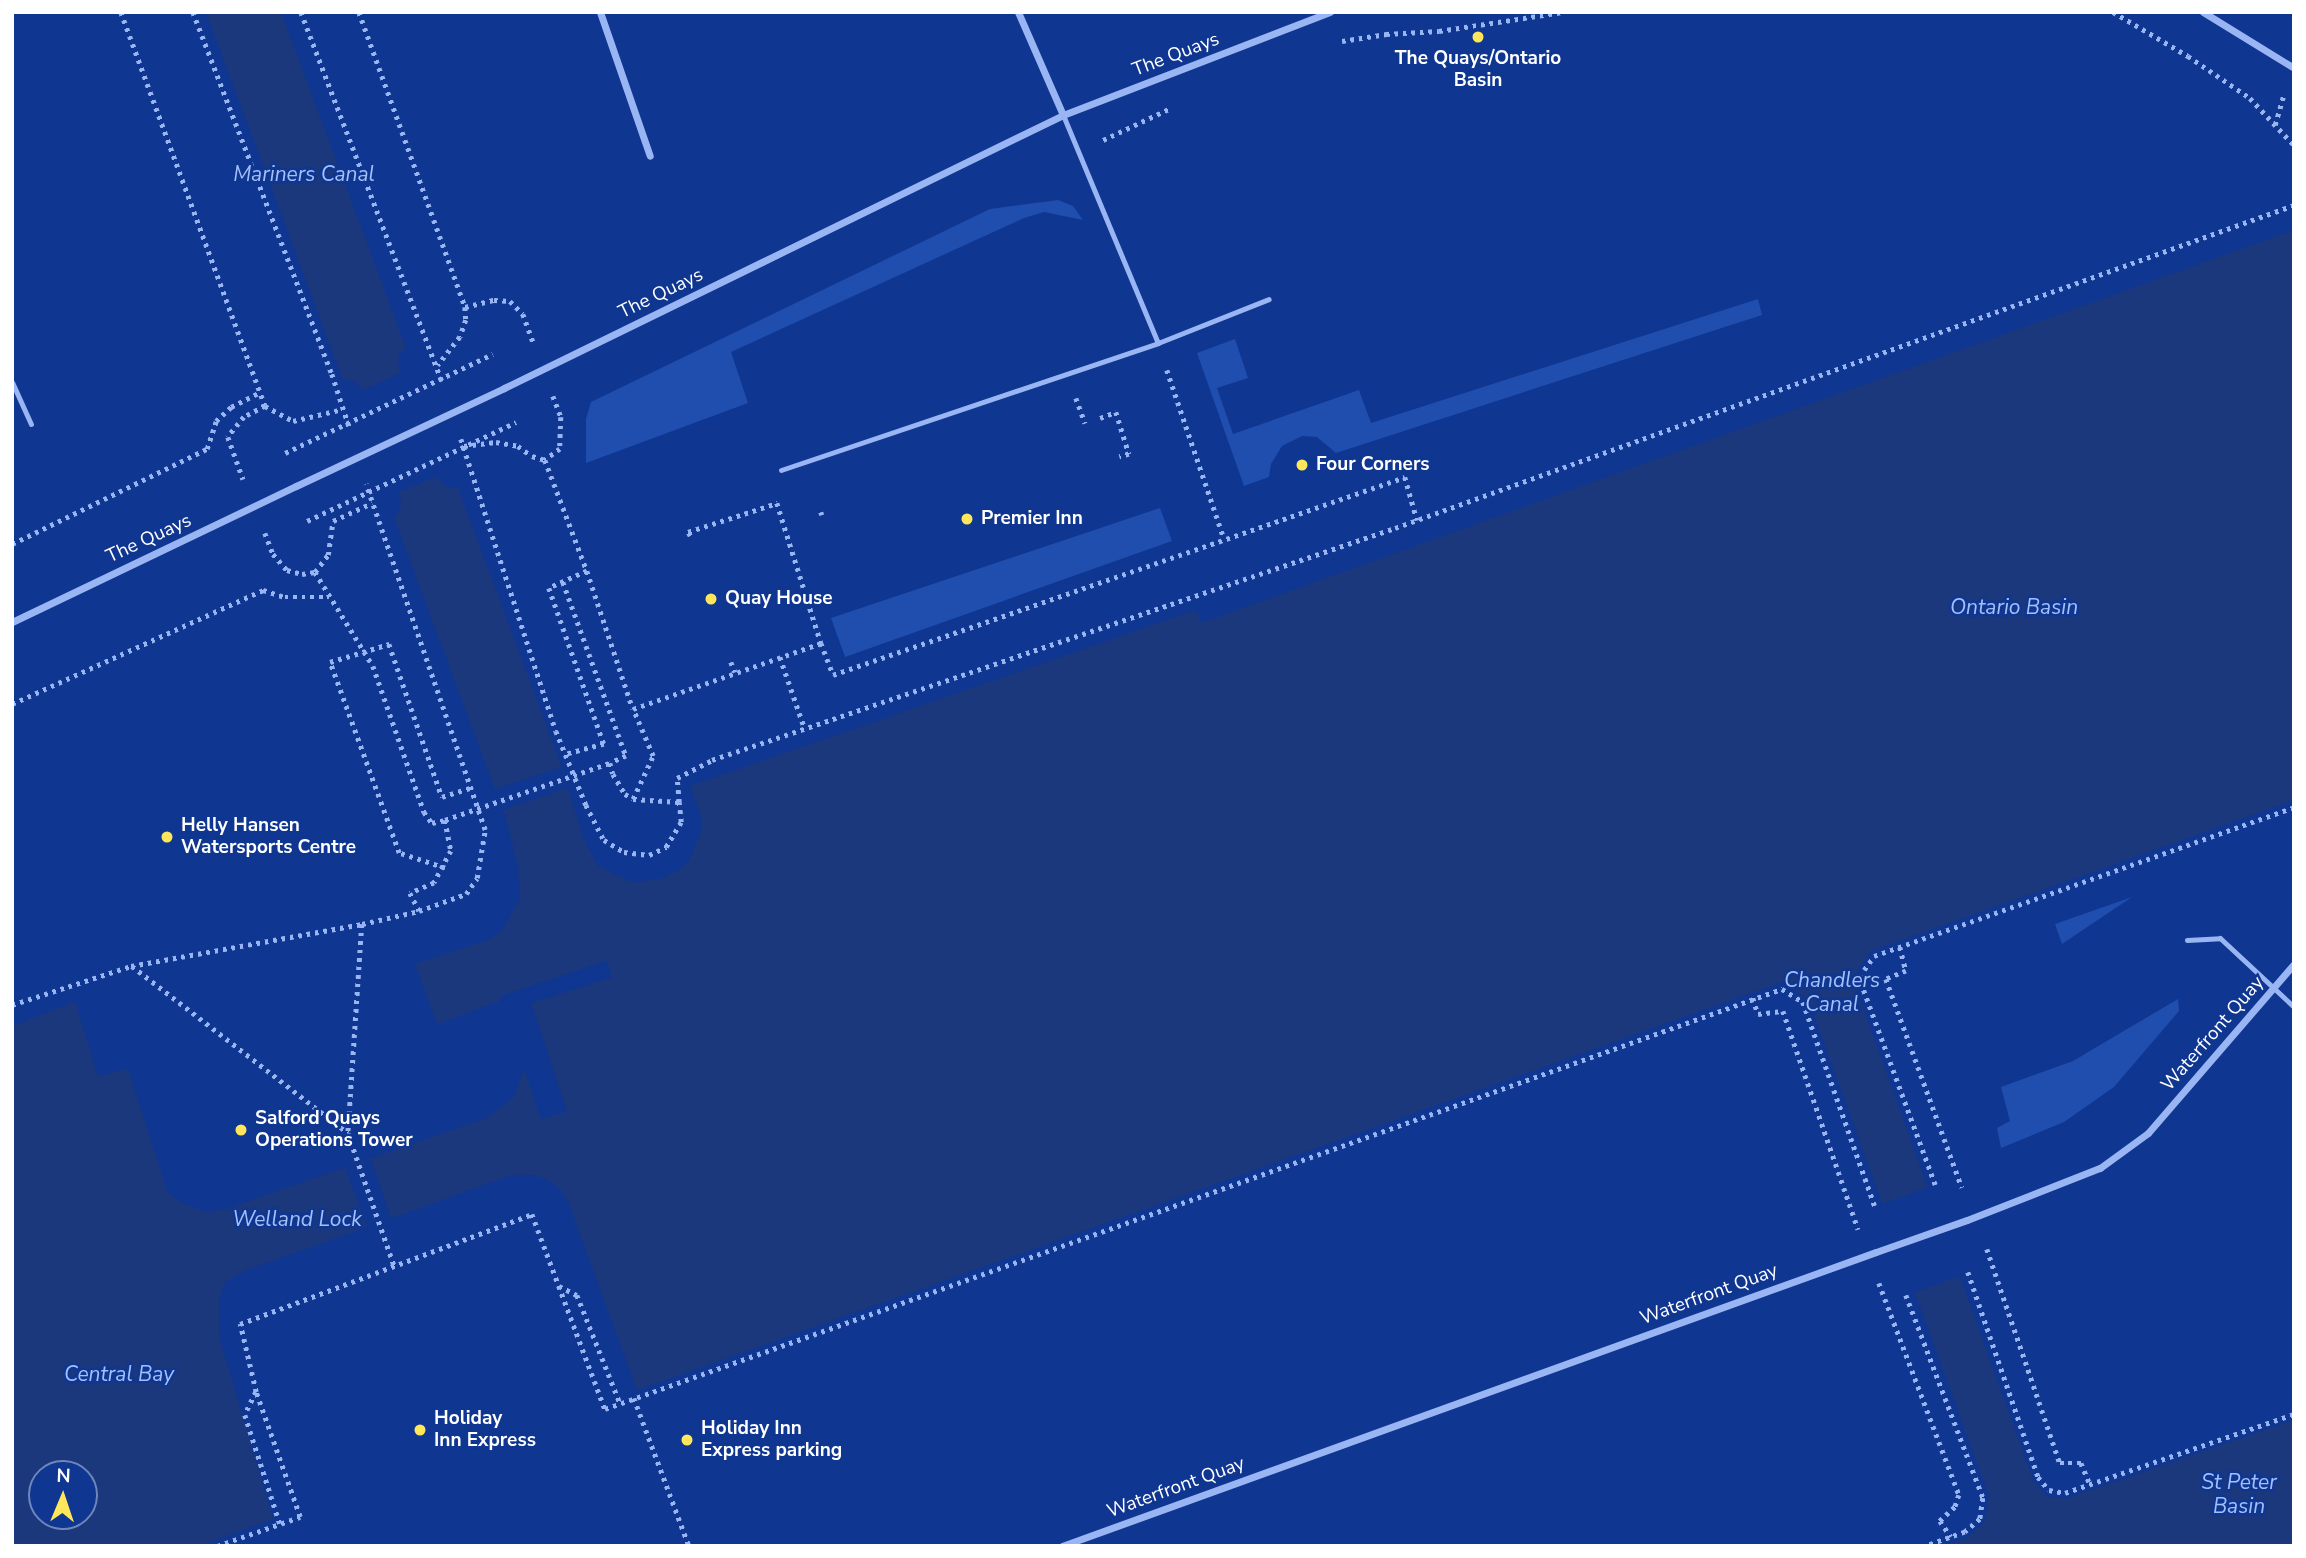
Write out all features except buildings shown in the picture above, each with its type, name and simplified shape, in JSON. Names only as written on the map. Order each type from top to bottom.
[{"type":"street","points":[[600,12],[650,156]]},
{"type":"street","points":[[1018,12],[1063,115]]},
{"type":"street","name":"The Quays","points":[[12,622],[504,388],[1063,115],[1330,12]]},
{"type":"street","points":[[2203,12],[2294,68]]},
{"type":"street","name":"Waterfront Quay","points":[[1062,1546],[1967,1220],[2099,1168],[2148,1133],[2210,1058],[2294,964]]},
{"type":"lane","points":[[1063,115],[1158,343]]},
{"type":"lane","points":[[781,470],[1158,343],[1269,299]]},
{"type":"lane","points":[[12,382],[31,424]]},
{"type":"lane","points":[[2187,940],[2220,938],[2294,1007]]},
{"type":"path","points":[[121,12],[265,406],[293,421],[344,409]]},
{"type":"path","points":[[301,12],[445,388]]},
{"type":"path","points":[[359,12],[465,307],[466,320],[460,337],[437,366]]},
{"type":"path","points":[[1330,46],[1386,34],[1439,31],[1563,12]]},
{"type":"path","points":[[2113,12],[2188,56],[2250,98],[2294,145]]},
{"type":"path","points":[[1079,153],[1179,104]]},
{"type":"path","points":[[460,435],[556,731],[586,805],[604,840],[624,852],[649,855],[666,847],[681,822],[677,778],[712,760],[1417,520],[2294,205]]},
{"type":"path","points":[[465,307],[494,300],[510,301],[523,314]]},
{"type":"path","points":[[1158,343],[1224,538]]},
{"type":"path","points":[[285,453],[493,354]]},
{"type":"path","points":[[12,544],[207,449],[216,421],[231,407],[260,392]]},
{"type":"path","points":[[232,452],[228,437],[244,417],[265,406]]},
{"type":"path","points":[[1100,418],[1116,412],[1129,454],[1119,457]]},
{"type":"path","points":[[545,460],[560,449],[561,417]]},
{"type":"path","points":[[307,521],[516,422]]},
{"type":"path","points":[[464,446],[496,442],[518,446],[532,456],[545,460]]},
{"type":"path","points":[[545,460],[587,571],[633,709],[653,756],[633,799]]},
{"type":"path","points":[[690,536],[688,532],[777,503],[833,675],[1405,477],[1417,520]]},
{"type":"path","points":[[273,554],[287,570],[302,574],[315,572],[328,555],[333,522],[372,503]]},
{"type":"path","points":[[567,754],[604,744],[549,588],[587,571]]},
{"type":"path","points":[[315,572],[373,666],[424,812],[432,823],[626,756],[563,582]]},
{"type":"path","points":[[12,704],[263,590],[285,597],[329,597]]},
{"type":"path","points":[[633,709],[821,643]]},
{"type":"path","points":[[445,868],[399,853],[330,662],[389,644],[443,797],[473,787]]},
{"type":"path","points":[[780,657],[804,729]]},
{"type":"path","points":[[731,662],[735,673]]},
{"type":"path","points":[[610,763],[625,794],[633,799],[679,802]]},
{"type":"path","points":[[1935,1185],[1862,988],[1864,970],[1874,956],[2294,807]]},
{"type":"path","points":[[419,911],[410,893],[434,883],[445,868],[451,851],[444,820]]},
{"type":"path","points":[[12,1005],[131,966],[419,911],[466,894],[477,878]]},
{"type":"path","points":[[362,924],[348,1133],[395,1268]]},
{"type":"path","points":[[1900,947],[1906,971],[1886,979],[1962,1188]]},
{"type":"path","points":[[131,966],[348,1133]]},
{"type":"path","points":[[217,1546],[300,1517],[256,1392],[240,1324],[395,1268],[532,1214],[605,1409],[1782,989],[1803,1002],[1875,1206]]},
{"type":"path","points":[[1754,998],[1758,1014],[1783,1011],[1845,1189]]},
{"type":"path","points":[[1987,1249],[2060,1464],[2081,1462],[2090,1484]]},
{"type":"path","points":[[1968,1272],[2038,1477],[2049,1490],[2065,1493],[2294,1414]]},
{"type":"path","points":[[559,1286],[577,1295],[620,1404]]},
{"type":"path","points":[[1906,1295],[1983,1498],[1980,1520],[1965,1532],[1926,1546]]},
{"type":"path","points":[[1894,1327],[1959,1495],[1955,1507],[1940,1521],[1951,1537]]},
{"type":"path","points":[[256,1392],[245,1415],[280,1524]]},
{"type":"path","points":[[634,1398],[689,1546]]},
{"type":"shaded area","points":[[1058,200],[1073,206],[1083,220],[1044,212],[1024,218],[731,352],[748,403],[586,463],[586,419],[591,402],[990,209]]},
{"type":"shaded area","points":[[1758,299],[1762,315],[1336,453],[1317,437],[1302,436],[1282,446],[1271,464],[1269,477],[1244,486],[1197,353],[1235,339],[1248,378],[1217,388],[1233,434],[1359,390],[1371,423]]},
{"type":"shaded area","points":[[1160,508],[1172,541],[845,657],[831,618]]},
{"type":"shaded area","points":[[2132,897],[2062,944],[2055,924]]},
{"type":"shaded area","points":[[2178,999],[2179,1011],[2114,1087],[2064,1122],[2001,1148],[1997,1128],[2010,1121],[2001,1087],[2073,1061]]},
{"type":"water","name":"Ontario Basin","points":[[206,12],[281,12],[557,754],[585,842],[598,866],[631,882],[660,879],[678,871],[689,861],[701,832],[701,816],[690,786],[1196,610],[2294,211],[2294,800],[1871,951],[1858,968],[1856,988],[2033,1480],[2046,1496],[2065,1499],[2294,1420],[2294,1546],[1943,1546],[1968,1537],[1985,1522],[1989,1496],[1808,999],[1782,982],[637,1390],[568,1201],[560,1189],[547,1180],[534,1175],[512,1175],[247,1270],[226,1281],[219,1299],[219,1336],[273,1519],[199,1546],[12,1546],[12,1026],[75,1002],[98,1076],[128,1069],[168,1193],[183,1204],[207,1212],[226,1209],[489,1117],[514,1097],[524,1068],[541,1119],[566,1111],[531,1003],[612,977],[606,961],[501,996],[502,1000],[437,1024],[415,964],[485,941],[501,932],[520,899],[518,866],[506,818]]},
{"type":"pier","points":[[2294,211],[2294,230],[1201,623],[1196,610]]},
{"type":"pier","points":[[409,345],[462,488],[448,488],[435,477],[399,492],[401,503],[398,514],[392,521],[338,378],[356,382],[363,390],[400,373],[400,353]]},
{"type":"pier","points":[[565,766],[571,787],[500,811],[492,790]]},
{"type":"pier","points":[[607,961],[612,977],[531,1003],[567,1111],[541,1119],[523,1065],[528,1067],[544,1115],[562,1109],[528,1002],[607,975],[604,965],[505,998],[503,1004],[500,996]]},
{"type":"pier","points":[[371,1160],[392,1221],[368,1229],[345,1168]]},
{"type":"pier","points":[[1931,1186],[1963,1275],[1912,1293],[1879,1205]]},
{"type":"place","name":"The Quays/Ontario Basin","points":[[1478,37]]},
{"type":"place","name":"Four Corners","points":[[1302,465]]},
{"type":"place","name":"Premier Inn","points":[[967,519]]},
{"type":"place","name":"Quay House","points":[[711,599]]},
{"type":"place","name":"Helly Hansen Watersports Centre","points":[[167,837]]},
{"type":"place","name":"Salford Quays Operations Tower","points":[[241,1130]]},
{"type":"place","name":"Holiday Inn Express","points":[[420,1430]]},
{"type":"place","name":"Holiday Inn Express parking","points":[[687,1440]]},
{"type":"water label","name":"Mariners Canal","points":[[304,174]]},
{"type":"water label","name":"Chandlers Canal","points":[[1832,992]]},
{"type":"water label","name":"Welland Lock","points":[[297,1219]]},
{"type":"water label","name":"Central Bay","points":[[119,1374]]},
{"type":"water label","name":"St Peter Basin","points":[[2239,1494]]}]
